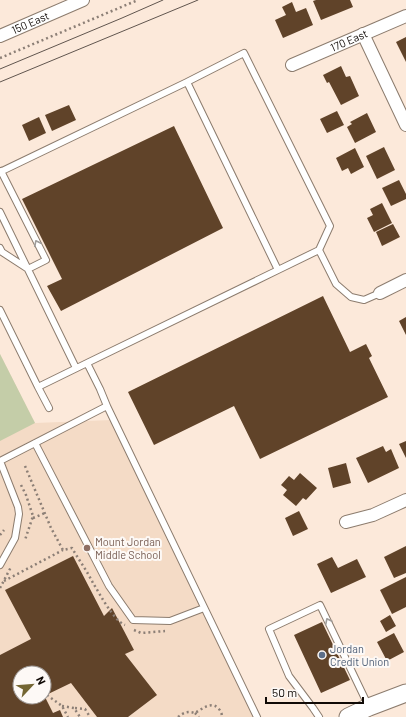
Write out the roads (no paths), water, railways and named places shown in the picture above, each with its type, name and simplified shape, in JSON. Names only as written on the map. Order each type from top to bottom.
[{"type":"street","name":"150 East","points":[[0,36],[83,0]]},
{"type":"street","name":"170 East","points":[[292,65],[406,16]]},
{"type":"street","points":[[363,34],[406,125]]},
{"type":"street","points":[[380,293],[406,280]]},
{"type":"street","points":[[346,522],[373,515],[406,500]]},
{"type":"street","points":[[348,717],[369,707],[406,694]]},
{"type":"lane","points":[[28,269],[46,260],[1,171],[244,53],[330,226],[319,250],[38,387]]},
{"type":"lane","points":[[186,82],[278,270]]},
{"type":"lane","points":[[0,212],[76,368]]},
{"type":"lane","points":[[0,248],[2,252],[28,269]]},
{"type":"lane","points":[[319,250],[336,284],[351,297],[364,300],[380,293]]},
{"type":"lane","points":[[0,310],[48,408]]},
{"type":"lane","points":[[88,363],[107,406],[257,717]]},
{"type":"lane","points":[[0,565],[15,538],[19,514],[18,507],[0,461],[107,406]]},
{"type":"lane","points":[[35,443],[109,586],[133,620],[170,621],[204,608]]},
{"type":"lane","points":[[318,717],[314,708],[289,676],[269,629],[320,605],[369,707]]},
{"type":"tram line","points":[[0,69],[163,0]]},
{"type":"tram line","points":[[0,82],[198,0]]},
{"type":"place","name":"Mount Jordan Middle School","points":[[87,548]]},
{"type":"place","name":"Jordan Credit Union","points":[[322,655]]}]
